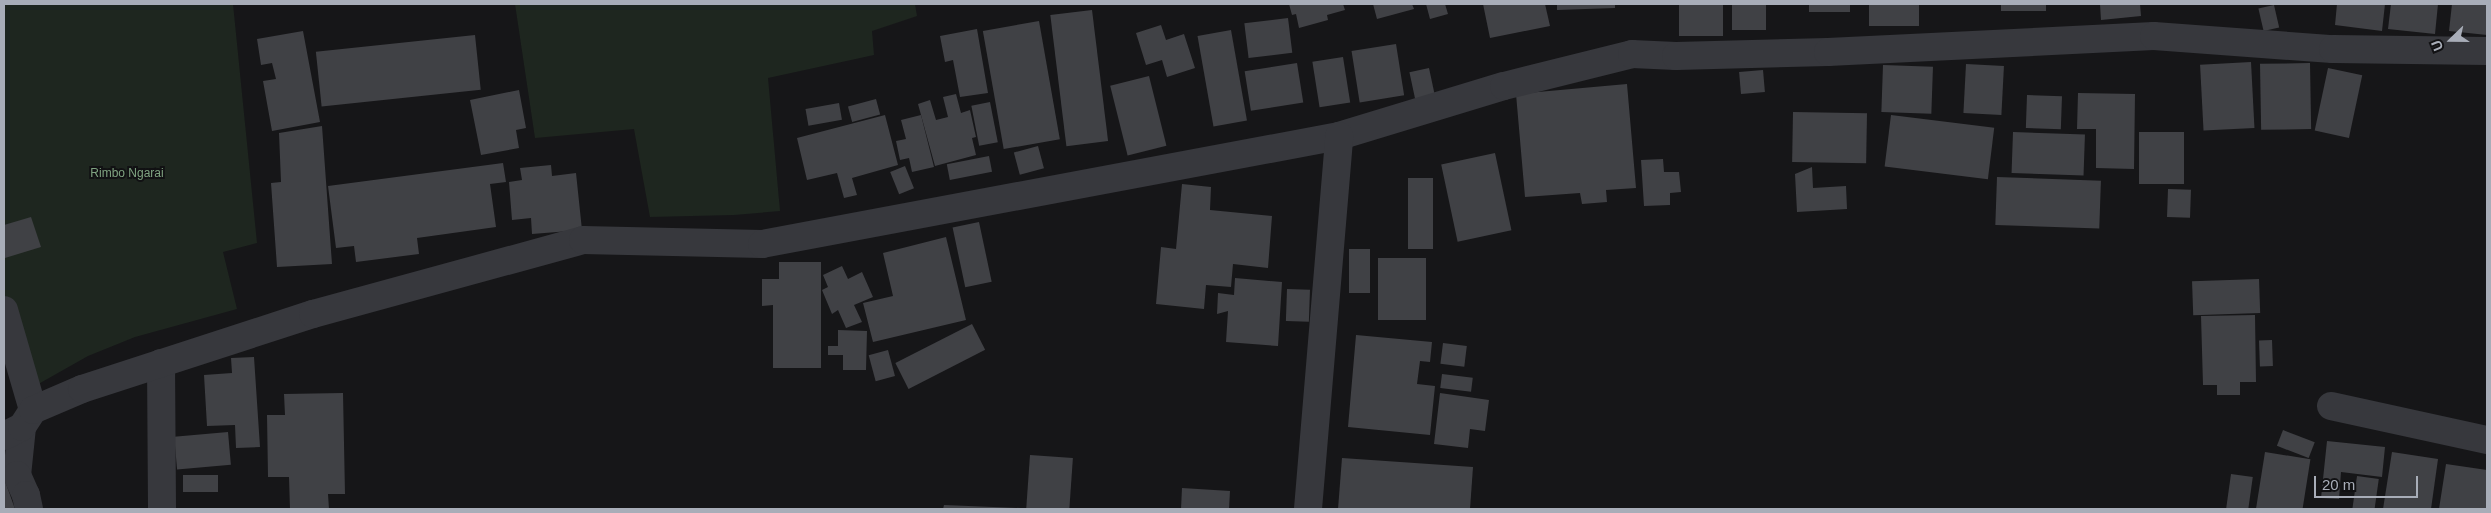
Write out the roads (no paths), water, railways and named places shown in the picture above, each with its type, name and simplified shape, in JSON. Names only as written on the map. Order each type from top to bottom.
[{"type":"street","points":[[20,424],[82,389],[161,363],[313,314],[583,240],[762,244],[1339,136],[1504,86],[1632,54],[1676,56],[1828,52],[2154,36],[2333,48],[2487,51]]},
{"type":"street","points":[[1308,509],[1339,136]]},
{"type":"street","points":[[4,310],[20,424],[17,475],[26,495],[29,509]]},
{"type":"street","points":[[161,363],[162,509]]},
{"type":"street","points":[[2331,406],[2487,440]]},
{"type":"park label","name":"Rimbo Ngarai","points":[[127,174]]}]
